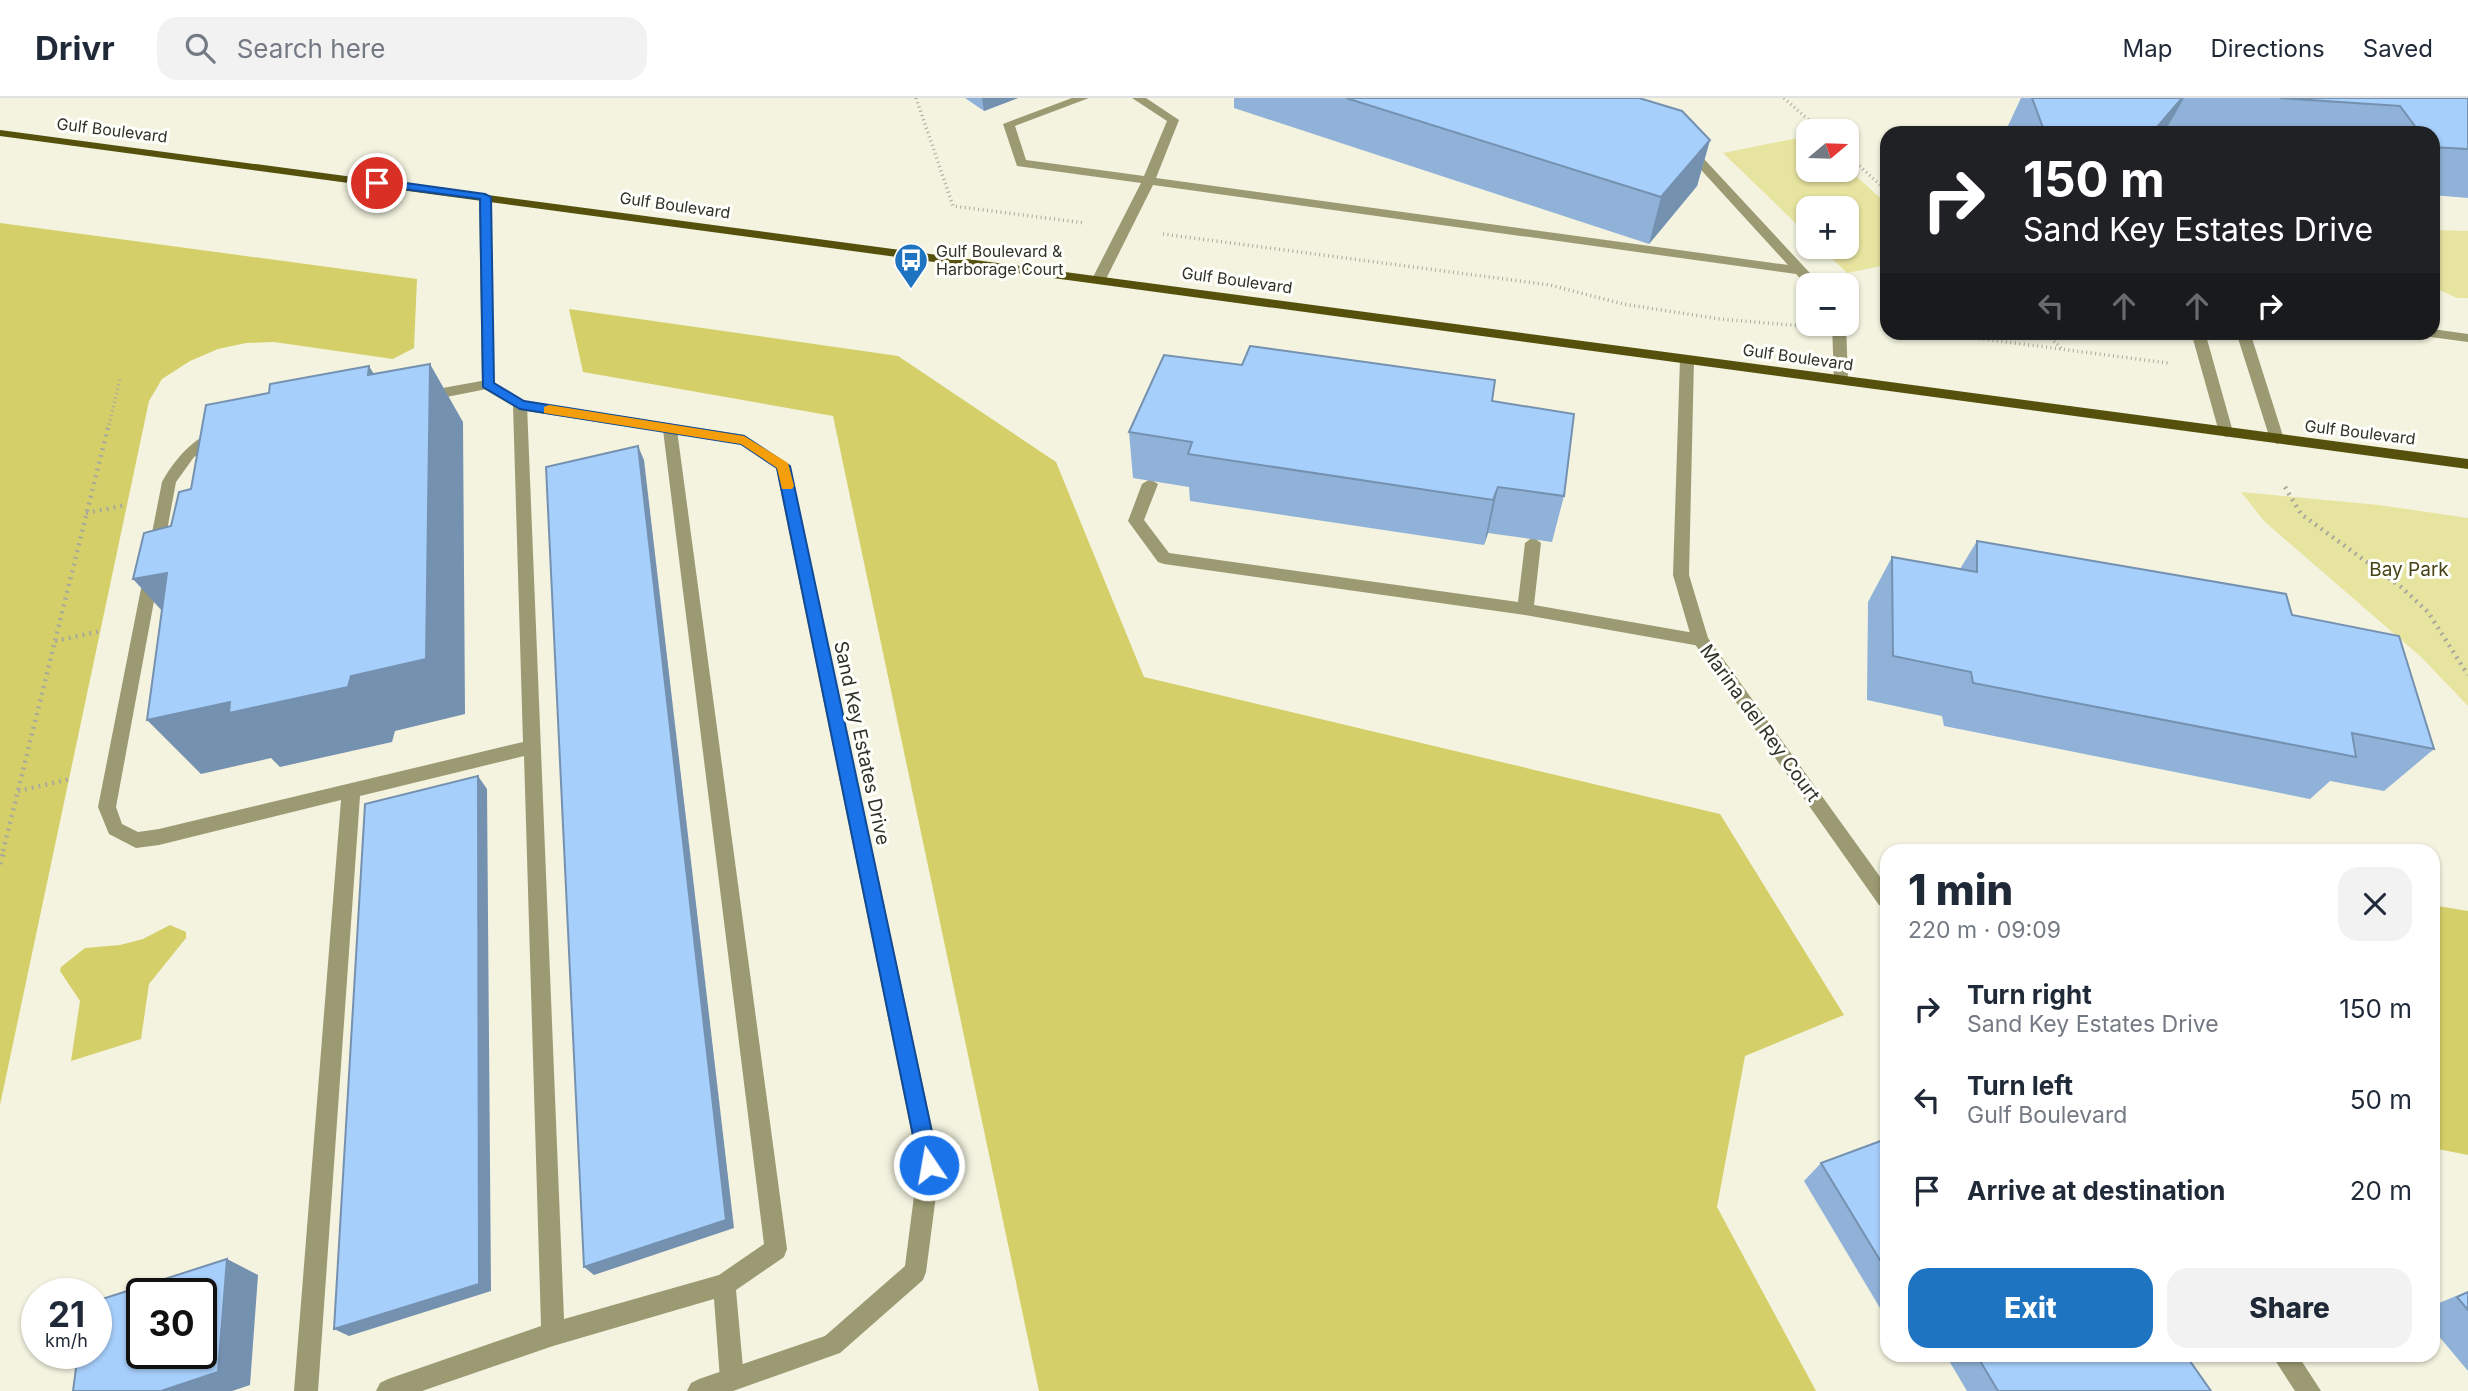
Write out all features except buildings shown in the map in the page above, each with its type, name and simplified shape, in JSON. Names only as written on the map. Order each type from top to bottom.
[{"type":"main road","name":"Gulf Boulevard","points":[[0,133],[2468,464]]},
{"type":"street","points":[[1083,98],[1009,124],[1021,163],[1799,270]]},
{"type":"street","points":[[1099,279],[1149,180],[1173,120],[1138,98]]},
{"type":"street","points":[[1676,137],[1802,273]]},
{"type":"street","points":[[408,400],[487,384],[485,197]]},
{"type":"street","points":[[2440,334],[2468,338]]},
{"type":"street","points":[[1840,336],[1841,380]]},
{"type":"street","points":[[2200,340],[2226,432]]},
{"type":"street","points":[[2246,340],[2277,439]]},
{"type":"street","name":"Marina del Rey Court","points":[[1687,359],[1681,575],[1700,640],[1880,892]]},
{"type":"street","name":"Sand Key Estates Drive","points":[[487,384],[520,405],[744,440],[783,466],[929,1165],[915,1272],[832,1345],[699,1391]]},
{"type":"street","points":[[520,405],[553,1334]]},
{"type":"street","points":[[388,1391],[553,1334],[724,1285],[776,1249],[670,429]]},
{"type":"street","points":[[236,432],[222,435],[195,449],[179,461],[169,482],[107,807],[115,829],[136,840],[159,837],[532,747]]},
{"type":"street","points":[[1150,484],[1136,521],[1164,558],[1525,609],[1700,640]]},
{"type":"street","points":[[1525,609],[1533,543]]},
{"type":"street","points":[[306,1391],[351,791]]},
{"type":"street","points":[[724,1285],[732,1379]]},
{"type":"street","points":[[2288,1362],[2309,1391]]},
{"type":"path","points":[[916,98],[953,206],[1550,285],[1623,304],[1720,319],[1796,323]]},
{"type":"path","points":[[1784,98],[1808,119]]},
{"type":"path","points":[[1859,166],[1880,185]]},
{"type":"path","points":[[1989,340],[2208,369]]},
{"type":"path","points":[[2052,340],[2063,350]]},
{"type":"path","points":[[0,864],[120,379]]},
{"type":"path","points":[[2285,487],[2301,514],[2402,587],[2428,612],[2468,675]]},
{"type":"path","points":[[86,513],[129,504]]},
{"type":"path","points":[[55,642],[101,631]]},
{"type":"path","points":[[18,791],[69,779]]},
{"type":"green space","points":[[1796,138],[1796,182],[1859,182],[1859,179],[1880,198],[1880,266],[1847,273],[1832,259],[1859,259],[1859,196],[1796,196],[1796,223],[1723,153]]},
{"type":"green space","points":[[2440,230],[2468,231],[2468,298],[2457,298],[2440,290]]},
{"type":"green space","name":"Bay Park","points":[[2241,492],[2379,505],[2468,518],[2468,706],[2420,656],[2265,522]]},
{"type":"shaded area","points":[[0,223],[417,279],[414,348],[393,359],[274,342],[246,343],[218,349],[190,361],[162,379],[149,401],[0,1105]]},
{"type":"shaded area","points":[[569,309],[898,356],[1056,462],[1144,677],[1720,814],[1844,1015],[1745,1056],[1717,1207],[1816,1391],[1039,1391],[833,416],[583,372]]},
{"type":"shaded area","points":[[2440,906],[2468,911],[2468,1155],[2440,1149]]},
{"type":"shaded area","points":[[170,925],[186,932],[186,938],[149,984],[141,1039],[71,1061],[80,1001],[60,971],[61,967],[85,948],[120,945],[143,939]]},
{"type":"slow traffic","points":[[549,410],[744,440],[783,466],[787,486]]},
{"type":"place","name":"Gulf Boulevard & Harborage Court","points":[[911,290]]},
{"type":"route","points":[[377,183],[485,197],[487,384],[520,405],[744,440],[783,466],[929,1165]]}]
